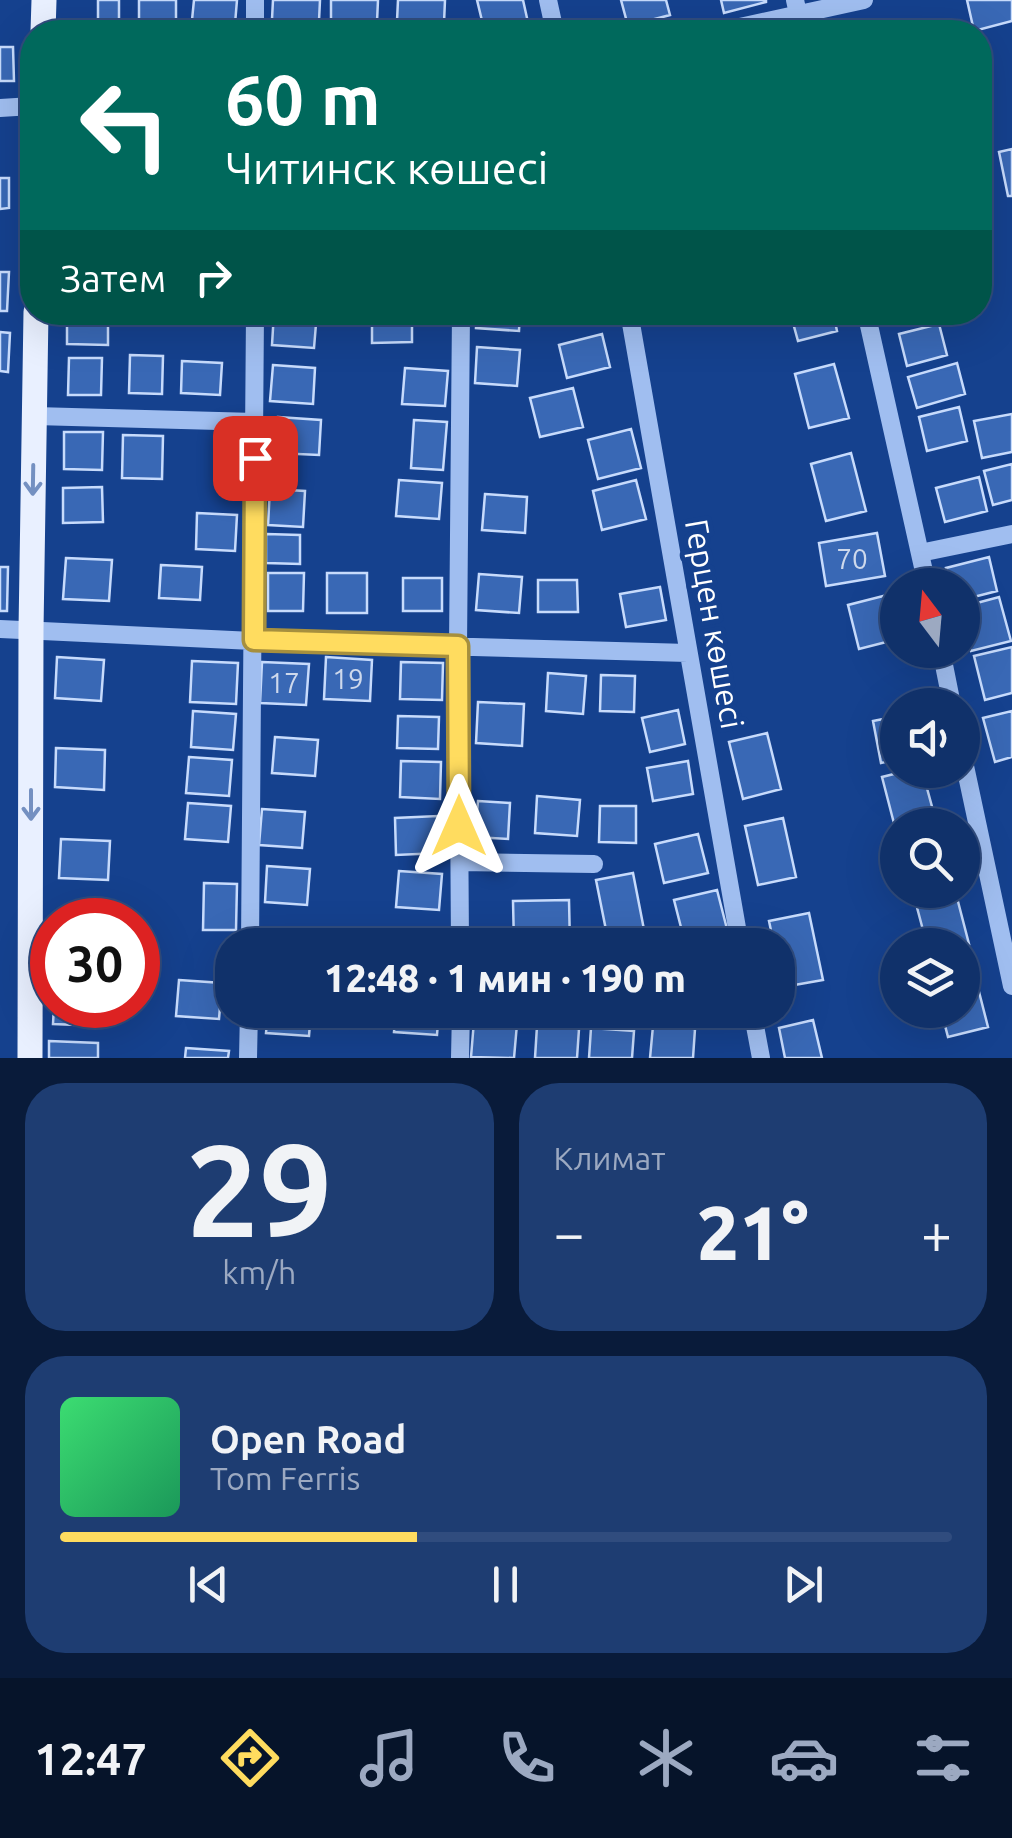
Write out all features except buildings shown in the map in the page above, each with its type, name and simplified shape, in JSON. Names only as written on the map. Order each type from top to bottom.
[{"type":"main road","points":[[30,1058],[36,325]]},
{"type":"street","points":[[798,16],[864,0]]},
{"type":"street","points":[[250,928],[256,325]]},
{"type":"street","points":[[460,928],[461,325]]},
{"type":"street","name":"Герцен көшесі","points":[[632,325],[737,928]]},
{"type":"street","points":[[869,325],[923,568]]},
{"type":"street","points":[[34,416],[255,422]]},
{"type":"street","points":[[920,553],[1012,534]]},
{"type":"street","points":[[0,629],[688,653]]},
{"type":"street","points":[[970,788],[1012,986]]},
{"type":"street","points":[[460,862],[594,864]]},
{"type":"street","points":[[248,1058],[249,1028]]},
{"type":"street","points":[[460,1058],[461,1028]]},
{"type":"street","points":[[755,1028],[761,1058]]},
{"type":"route","points":[[255,458],[254,640],[458,646],[459,826]]}]
